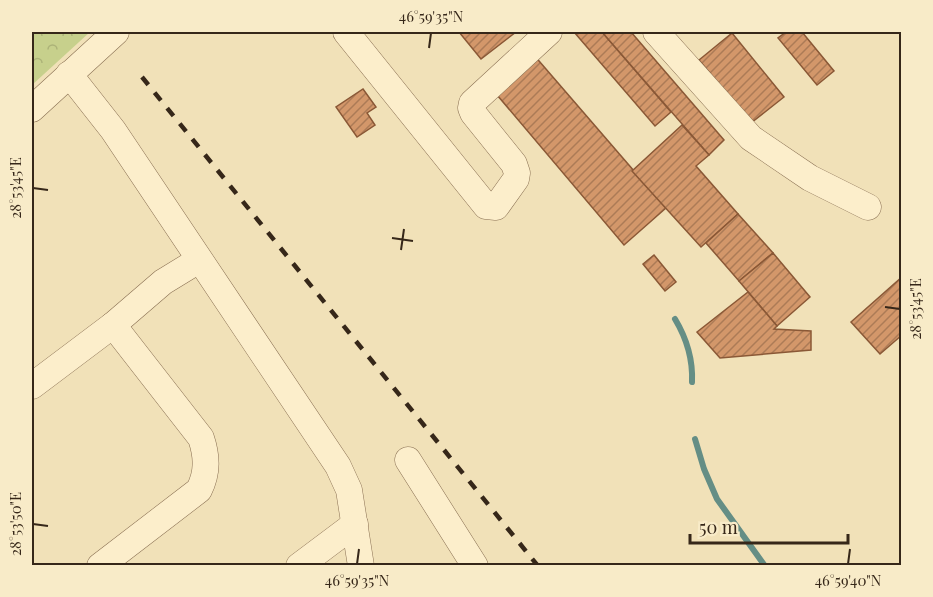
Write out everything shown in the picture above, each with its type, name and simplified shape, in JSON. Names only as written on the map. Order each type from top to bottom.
[{"type":"street","points":[[32,109],[116,32]]},
{"type":"street","points":[[346,32],[486,206],[492,208],[496,207],[516,179],[517,173],[514,164],[473,114],[472,103],[549,32]]},
{"type":"street","points":[[656,32],[752,138],[810,178],[868,207]]},
{"type":"street","points":[[69,74],[112,130],[338,466],[349,490],[361,566]]},
{"type":"street","points":[[32,386],[113,325],[163,282],[199,260]]},
{"type":"street","points":[[100,566],[199,490],[207,465],[201,438],[113,325]]},
{"type":"street","points":[[408,460],[475,566]]},
{"type":"street","points":[[299,566],[355,524]]},
{"type":"green space","points":[[32,32],[90,32],[32,85]]},
{"type":"building","points":[[459,32],[516,32],[481,59]]},
{"type":"building","points":[[574,32],[602,32],[671,112],[655,126]]},
{"type":"building","points":[[602,32],[631,32],[724,140],[709,155]]},
{"type":"building","points":[[786,32],[802,32],[834,71],[817,85],[778,38]]},
{"type":"building","points":[[732,33],[784,97],[751,123],[699,60]]},
{"type":"building","points":[[533,54],[666,208],[624,245],[492,89]]},
{"type":"building","points":[[363,89],[376,107],[367,113],[375,125],[357,137],[336,107]]},
{"type":"building","points":[[682,125],[709,155],[696,166],[738,214],[701,247],[632,171]]},
{"type":"building","points":[[738,214],[773,253],[739,281],[706,243]]},
{"type":"building","points":[[773,253],[810,297],[777,326],[739,281]]},
{"type":"building","points":[[654,255],[676,282],[665,291],[643,264]]},
{"type":"building","points":[[902,277],[902,335],[880,354],[851,322]]},
{"type":"building","points":[[748,292],[777,326],[774,329],[811,331],[811,350],[720,358],[697,332]]},
{"type":"waterway","points":[[675,319],[688,349],[692,382]]},
{"type":"waterway","points":[[695,439],[704,469],[717,499],[765,566]]},
{"type":"railway","points":[[142,77],[538,566]]}]
